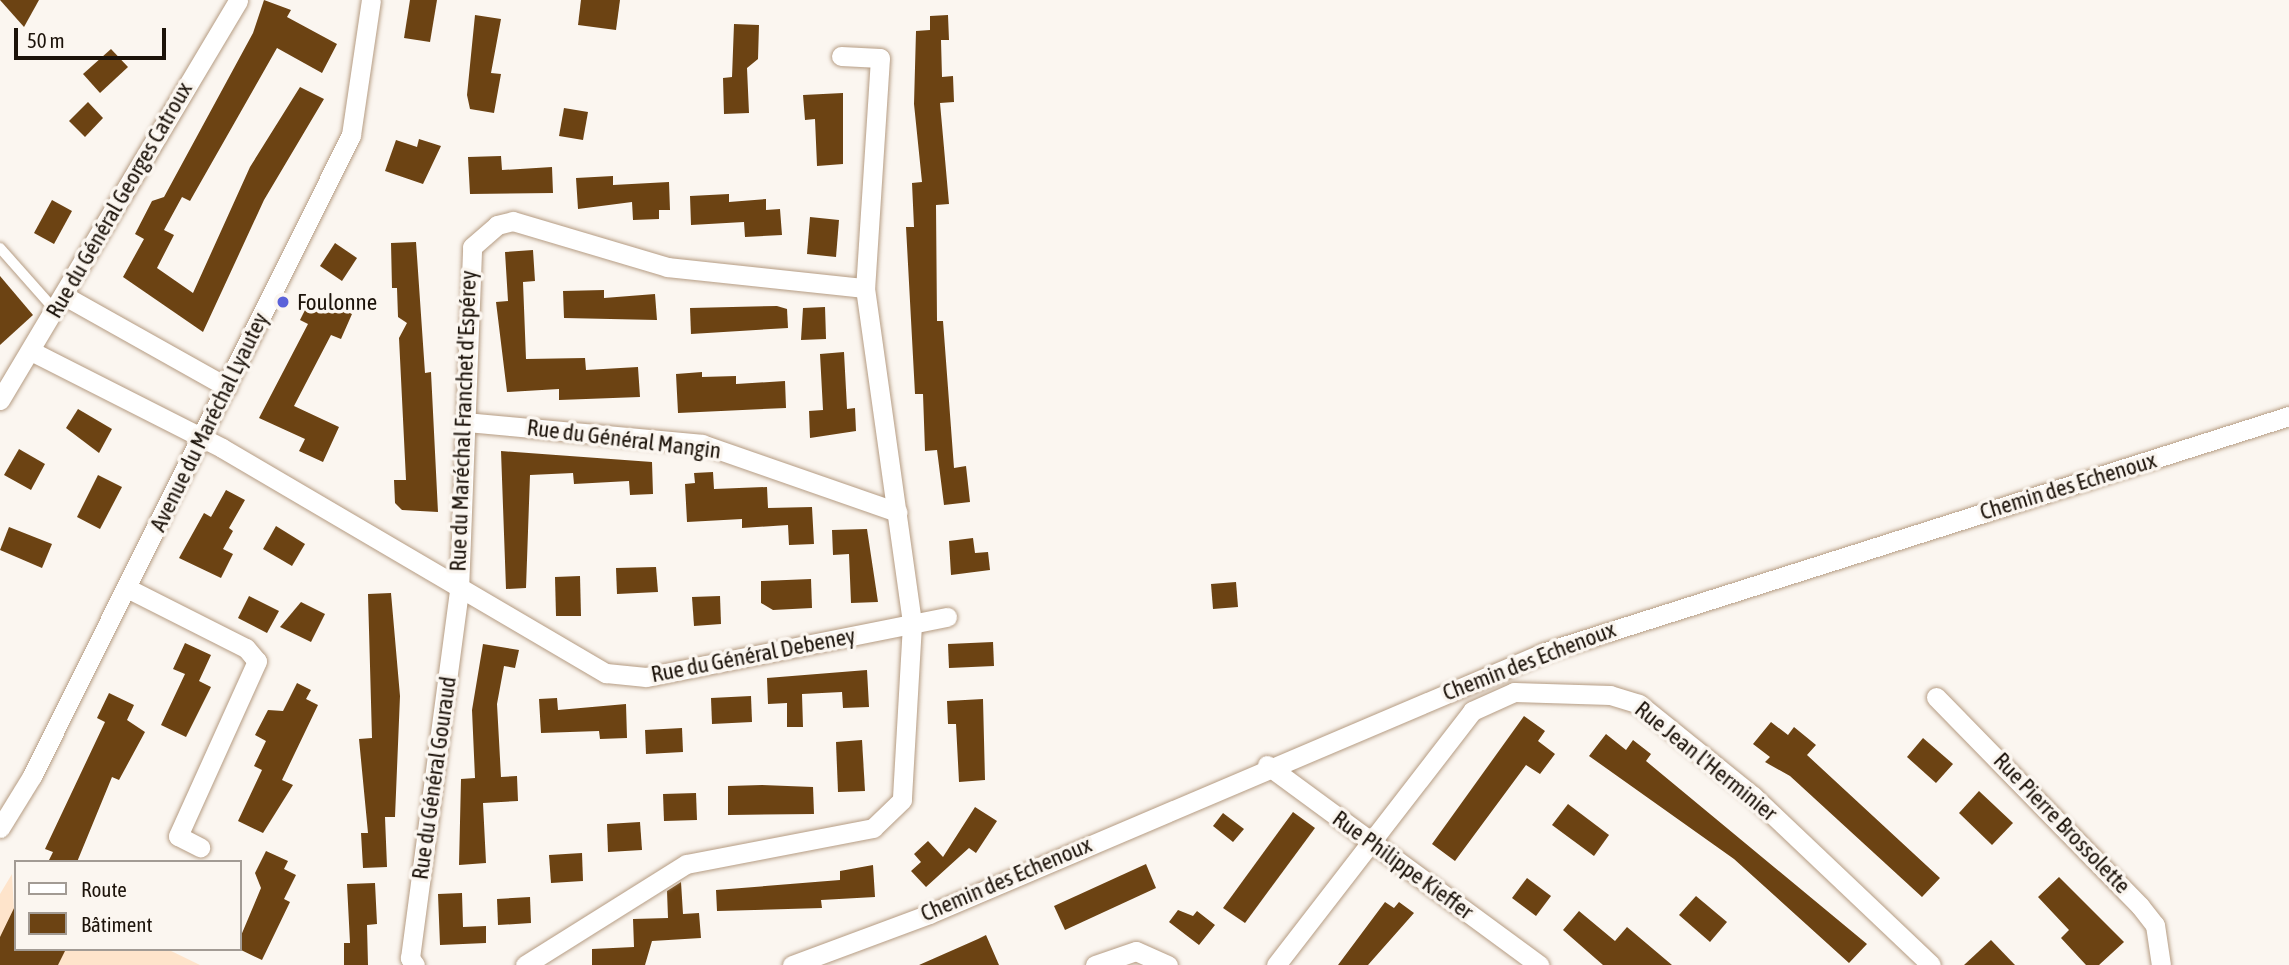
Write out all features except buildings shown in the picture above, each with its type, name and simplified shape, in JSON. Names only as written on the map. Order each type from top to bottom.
[{"type":"street","name":"Rue du Général Georges Catroux","points":[[0,400],[237,0]]},
{"type":"street","name":"Avenue du Maréchal Lyautey","points":[[0,828],[202,440],[351,135],[371,0]]},
{"type":"street","points":[[525,965],[686,864],[888,820],[904,790],[912,624],[864,288],[880,58],[841,55]]},
{"type":"street","name":"Rue du Maréchal Franchet d'Espérey","points":[[458,590],[466,422],[467,261],[480,235],[497,225],[529,223],[667,267],[864,288]]},
{"type":"street","points":[[59,302],[227,387]]},
{"type":"street","name":"Rue du Général Debeney","points":[[31,351],[202,440],[583,664],[624,677],[947,617]]},
{"type":"street","name":"Chemin des Echenoux","points":[[792,965],[929,914],[1267,765],[1545,652],[1683,605],[2289,416]]},
{"type":"street","name":"Rue du Général Mangin","points":[[466,422],[702,444],[897,512]]},
{"type":"street","points":[[127,588],[246,648],[257,661],[177,836],[200,847]]},
{"type":"street","name":"Rue du Général Gouraud","points":[[411,963],[458,590]]},
{"type":"street","name":"Rue Jean l'Herminier","points":[[1276,965],[1367,842],[1472,711],[1494,698],[1514,692],[1626,697],[1753,796],[1930,965]]},
{"type":"street","name":"Rue Pierre Brossolette","points":[[1936,696],[2054,810],[2140,906],[2155,925],[2159,964]]},
{"type":"street","name":"Rue Philippe Kieffer","points":[[1267,765],[1367,842],[1539,965]]},
{"type":"street","points":[[1095,965],[1136,951],[1168,965]]},
{"type":"lane","points":[[0,248],[59,302]]},
{"type":"shaded area","points":[[12,874],[14,951],[171,951],[200,965],[0,965],[0,894]]},
{"type":"place","name":"Foulonne","points":[[283,302]]}]
